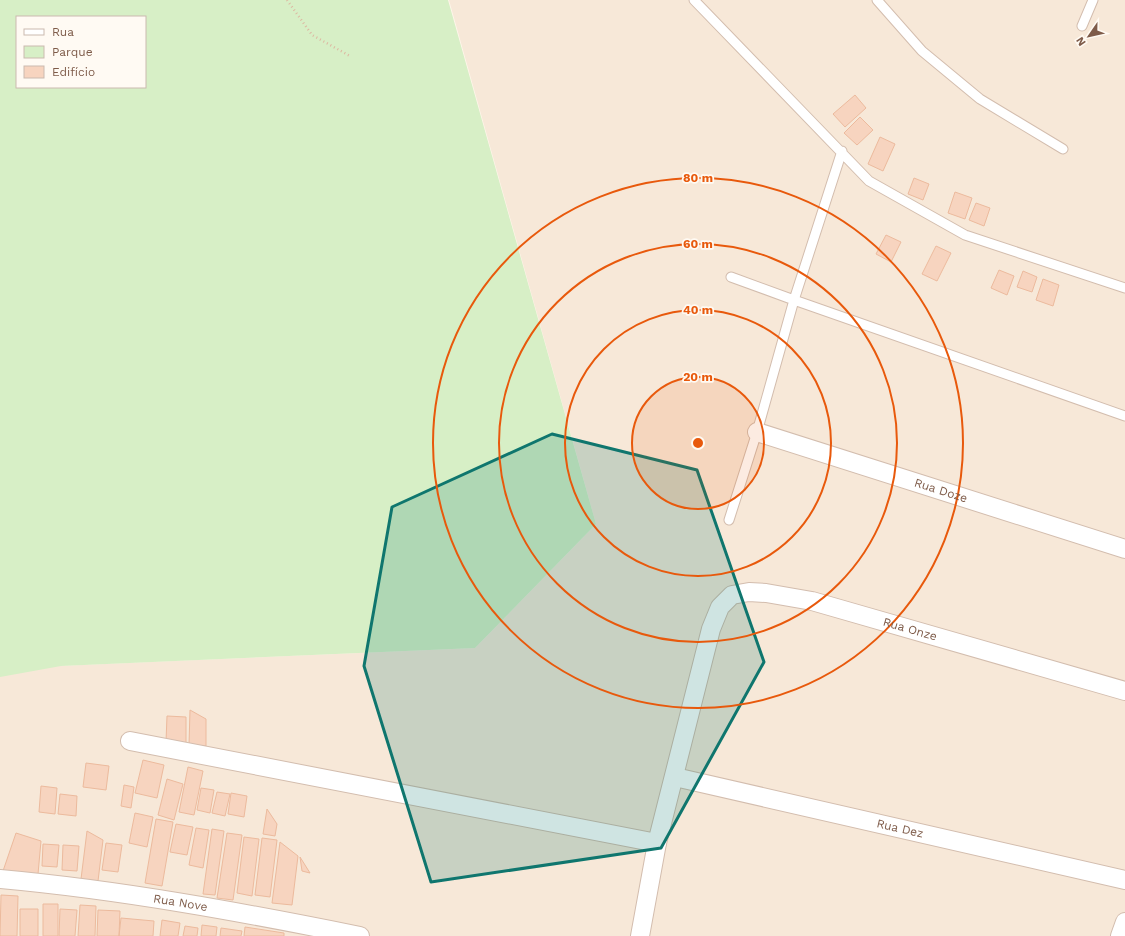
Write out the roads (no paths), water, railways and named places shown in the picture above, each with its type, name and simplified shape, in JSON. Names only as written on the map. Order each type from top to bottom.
[{"type":"street","name":"Rua Doze","points":[[757,432],[1125,549]]},
{"type":"street","name":"Rua Onze","points":[[640,936],[658,843],[711,629],[720,607],[732,595],[749,592],[766,593],[812,601],[1125,691]]},
{"type":"street","points":[[130,740],[658,843]]},
{"type":"street","name":"Rua Dez","points":[[675,777],[1125,880]]},
{"type":"street","name":"Rua Nove","points":[[0,879],[112,892],[259,916],[360,936]]},
{"type":"street","points":[[1120,936],[1125,922]]},
{"type":"lane","points":[[694,0],[753,62],[842,151],[869,181],[965,235],[1125,288]]},
{"type":"lane","points":[[877,0],[922,51],[980,99],[1064,149]]},
{"type":"lane","points":[[1082,26],[1093,0]]},
{"type":"lane","points":[[729,520],[757,432],[794,300],[842,151]]},
{"type":"lane","points":[[731,277],[1125,416]]}]
